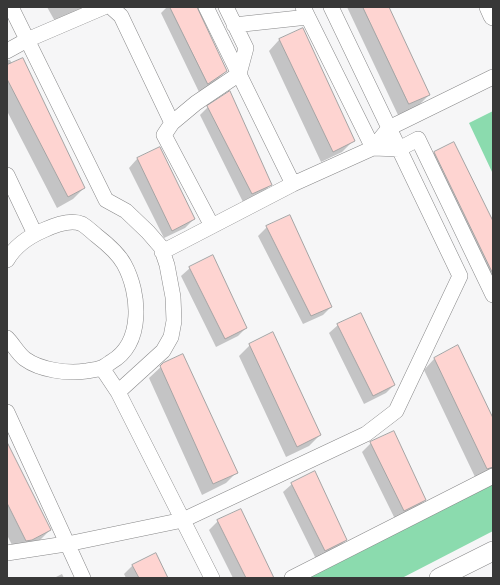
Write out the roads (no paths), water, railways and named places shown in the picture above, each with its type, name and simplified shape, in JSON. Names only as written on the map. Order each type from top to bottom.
[{"type":"main road","points":[[489,7],[493,16]]},
{"type":"main road","points":[[439,578],[493,551]]},
{"type":"street","points":[[11,7],[106,200],[126,211],[148,232],[161,247],[167,265],[173,297],[174,321],[171,337],[163,351],[118,392]]},
{"type":"street","points":[[7,51],[27,40],[104,7]]},
{"type":"street","points":[[111,7],[121,16],[172,123]]},
{"type":"street","points":[[206,7],[293,184]]},
{"type":"street","points":[[212,226],[164,135],[172,123],[196,103],[239,74],[246,48],[226,7]]},
{"type":"street","points":[[7,553],[66,544],[183,520],[366,434],[396,411],[460,276],[331,7]]},
{"type":"street","points":[[234,24],[306,12],[373,148]]},
{"type":"street","points":[[373,148],[389,128],[493,77]]},
{"type":"street","points":[[162,252],[293,184],[373,148],[399,148],[418,139],[493,295]]},
{"type":"street","points":[[7,175],[35,234]]},
{"type":"street","points":[[7,260],[11,253],[35,234],[53,226],[68,223],[82,224],[103,240],[124,263],[135,297],[135,328],[129,344],[117,359],[102,368],[81,372],[66,372],[40,366],[25,359],[7,338]]},
{"type":"street","points":[[102,368],[118,392],[212,578]]},
{"type":"street","points":[[7,412],[66,544],[83,578]]},
{"type":"street","points":[[292,578],[493,476]]}]
